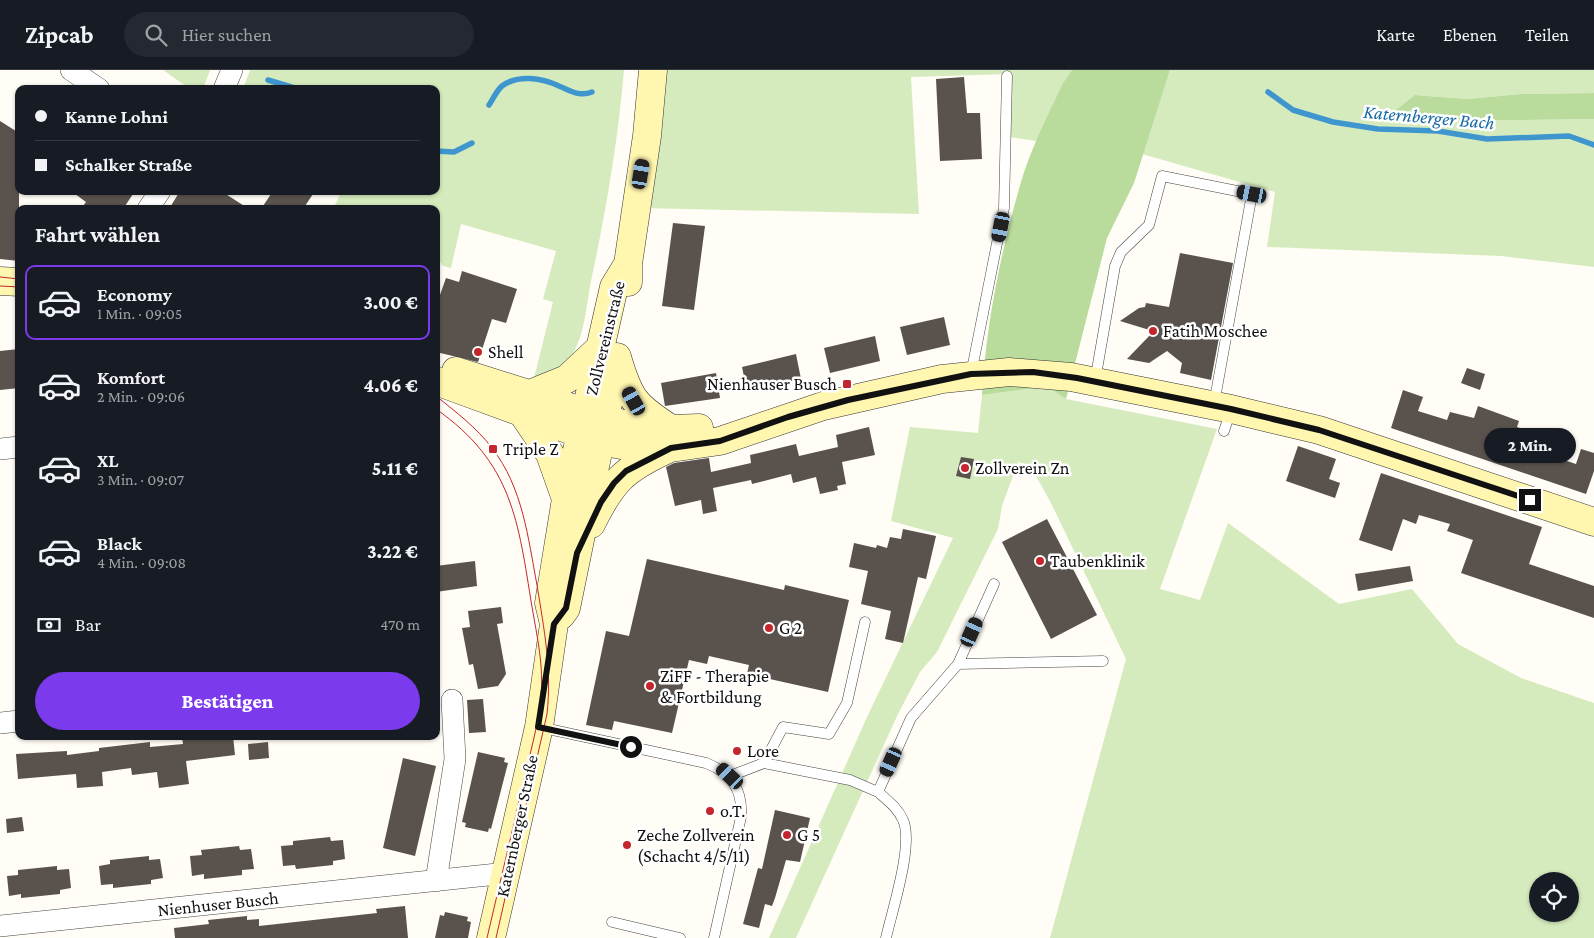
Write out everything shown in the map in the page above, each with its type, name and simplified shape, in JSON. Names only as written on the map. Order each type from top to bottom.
[{"type":"main road","name":"Zollvereinstraße","points":[[593,427],[609,352],[627,305],[628,264],[647,136],[653,70]]},
{"type":"main road","points":[[0,280],[15,282]]},
{"type":"main road","points":[[527,404],[609,352],[634,401],[671,438]]},
{"type":"main road","points":[[440,367],[449,368],[527,404],[550,454],[566,499]]},
{"type":"main road","points":[[440,382],[527,404],[593,427],[634,427],[671,438],[720,441],[788,417],[848,400],[971,374],[1033,372],[1095,381],[1223,415],[1319,430],[1594,522]]},
{"type":"main road","name":"Katernberger Straße","points":[[491,938],[538,727],[554,624],[549,603],[566,499],[593,427]]},
{"type":"main road","name":"Katernberger Straße","points":[[554,624],[566,608],[577,553],[593,427]]},
{"type":"main road","points":[[577,553],[601,502],[614,483],[626,471],[671,438]]},
{"type":"street","points":[[71,70],[93,85]]},
{"type":"street","points":[[226,85],[232,70]]},
{"type":"street","points":[[0,449],[15,447]]},
{"type":"street","points":[[436,881],[455,759],[452,700]]},
{"type":"street","points":[[0,723],[15,721]]},
{"type":"street","name":"Nienhuser Busch","points":[[0,926],[506,873]]},
{"type":"lane","points":[[971,374],[1004,208],[1007,76]]},
{"type":"lane","points":[[1095,381],[1116,266],[1121,252],[1149,225],[1162,176],[1252,194],[1223,415]]},
{"type":"lane","points":[[878,792],[911,718],[958,664],[994,584]]},
{"type":"lane","points":[[764,763],[783,727],[829,734],[847,703],[865,622]]},
{"type":"lane","points":[[958,664],[1103,661]]},
{"type":"lane","points":[[538,727],[706,763],[722,769],[730,776],[742,804],[741,817],[714,938]]},
{"type":"lane","points":[[730,776],[764,763],[850,780],[878,792],[899,813],[904,822],[906,834],[905,854],[886,938]]},
{"type":"lane","points":[[612,922],[680,938]]},
{"type":"green space","points":[[163,70],[210,70],[204,85],[184,85]]},
{"type":"green space","points":[[250,70],[624,70],[611,176],[602,228],[582,331],[570,358],[554,371],[534,378],[553,302],[543,299],[556,251],[461,224],[451,268],[443,266],[440,262],[440,205],[335,205],[340,195],[440,195],[440,85],[244,85]]},
{"type":"green space","points":[[656,70],[1072,70],[1063,83],[1037,141],[1009,137],[1010,74],[911,77],[919,214],[640,208]]},
{"type":"green space","points":[[1072,70],[1170,70],[1134,183],[1107,238],[1066,399],[1051,389],[1035,388],[982,395],[991,315],[1001,261],[1014,208],[1025,169],[1035,144],[1063,83]]},
{"type":"green space","points":[[1170,70],[1594,70],[1594,93],[1521,94],[1467,99],[1416,95],[1386,118],[1441,121],[1594,119],[1594,267],[1501,256],[1267,247],[1275,192],[1142,154]]},
{"type":"green space","points":[[1594,93],[1594,119],[1441,121],[1386,118],[1415,95],[1467,99],[1521,94]]},
{"type":"green space","points":[[1035,388],[1051,389],[1066,399],[1217,429],[1160,589],[1200,600],[1228,523],[1339,604],[1412,589],[1458,644],[1521,678],[1594,703],[1594,938],[1050,938],[1126,659],[1051,503],[1030,465],[1018,462],[1002,506],[998,529],[937,652],[920,672],[898,714],[796,938],[769,938],[867,717],[953,538],[891,521],[910,427],[978,433],[982,395]]},
{"type":"building","points":[[964,77],[967,113],[980,113],[982,159],[940,161],[936,79]]},
{"type":"building","points":[[0,121],[15,130],[15,195],[19,195],[19,205],[15,205],[15,261],[0,259]]},
{"type":"building","points":[[76,195],[132,195],[126,205],[84,205],[86,202]]},
{"type":"building","points":[[178,195],[227,195],[243,205],[171,205]]},
{"type":"building","points":[[270,195],[312,195],[306,205],[264,205]]},
{"type":"building","points":[[673,223],[705,226],[694,310],[662,306]]},
{"type":"building","points":[[1180,253],[1233,263],[1211,380],[1180,373],[1182,363],[1167,351],[1149,363],[1127,359],[1152,333],[1156,332],[1120,321],[1139,308],[1145,307],[1146,303],[1169,307]]},
{"type":"building","points":[[462,271],[517,289],[506,323],[492,319],[478,362],[440,353],[440,295],[446,278],[459,282]]},
{"type":"building","points":[[944,317],[950,345],[907,355],[900,327]]},
{"type":"building","points":[[875,336],[880,361],[830,373],[824,348]]},
{"type":"building","points":[[15,349],[15,388],[0,390],[0,351]]},
{"type":"building","points":[[796,354],[801,379],[747,391],[742,367]]},
{"type":"building","points":[[1467,368],[1485,374],[1480,390],[1461,383]]},
{"type":"building","points":[[716,373],[720,398],[665,406],[661,383]]},
{"type":"building","points":[[1403,390],[1423,397],[1418,411],[1447,420],[1450,412],[1474,418],[1478,406],[1519,421],[1517,427],[1548,437],[1543,453],[1576,464],[1581,449],[1594,453],[1594,471],[1586,494],[1391,428]]},
{"type":"building","points":[[869,427],[875,455],[842,462],[846,484],[837,486],[838,490],[820,494],[816,477],[793,483],[791,474],[752,484],[751,480],[713,488],[717,511],[703,514],[701,500],[675,506],[666,467],[674,463],[709,458],[711,472],[751,463],[750,455],[796,444],[799,456],[838,447],[836,435]]},
{"type":"building","points":[[1298,446],[1336,459],[1329,479],[1340,483],[1335,498],[1286,481]]},
{"type":"building","name":"Zollverein Zn","points":[[961,457],[974,459],[970,479],[956,476]]},
{"type":"building","points":[[1381,473],[1542,527],[1529,564],[1594,586],[1594,618],[1461,573],[1473,540],[1447,531],[1450,524],[1419,515],[1416,524],[1403,519],[1392,551],[1359,540]]},
{"type":"building","name":"Taubenklinik","points":[[1047,519],[1097,615],[1051,639],[1002,542]]},
{"type":"building","points":[[903,529],[936,536],[926,579],[918,577],[903,643],[885,639],[891,611],[861,604],[868,571],[849,567],[854,543],[876,548],[877,545],[887,548],[890,537],[901,539]]},
{"type":"building","points":[[647,559],[784,590],[785,585],[849,600],[828,692],[747,674],[749,665],[709,656],[707,664],[689,660],[672,733],[614,721],[612,730],[586,725],[606,631],[629,636]]},
{"type":"building","points":[[475,561],[477,586],[440,591],[440,565]]},
{"type":"building","points":[[1410,566],[1413,581],[1358,591],[1355,574]]},
{"type":"building","points":[[501,607],[503,623],[497,624],[506,674],[498,686],[478,689],[473,664],[469,665],[462,628],[470,627],[468,611]]},
{"type":"building","points":[[483,699],[486,732],[469,733],[467,700]]},
{"type":"building","points":[[182,740],[233,740],[235,755],[186,761],[189,784],[159,788],[157,772],[132,775],[131,768],[102,772],[103,786],[77,788],[76,774],[18,779],[16,754],[67,751],[67,755],[99,751],[99,748],[150,742],[150,747],[183,744]]},
{"type":"building","points":[[268,742],[269,758],[249,760],[248,744]]},
{"type":"building","points":[[478,752],[505,758],[504,762],[508,763],[491,829],[489,828],[488,832],[465,827],[466,823],[462,822]]},
{"type":"building","points":[[403,758],[436,766],[415,856],[383,848]]},
{"type":"building","points":[[775,810],[810,818],[800,862],[786,860],[772,906],[765,904],[759,928],[743,924],[758,868],[762,869]]},
{"type":"building","points":[[22,817],[24,831],[7,833],[6,819]]},
{"type":"building","points":[[330,837],[331,841],[343,840],[345,859],[333,861],[333,865],[296,869],[295,865],[283,866],[281,846],[293,845],[293,841]]},
{"type":"building","points":[[239,846],[240,850],[251,849],[254,869],[242,870],[242,875],[204,879],[204,874],[192,876],[190,856],[202,855],[201,850]]},
{"type":"building","points":[[149,856],[149,860],[160,859],[163,878],[151,880],[151,884],[113,888],[113,884],[101,885],[99,866],[110,864],[110,860]]},
{"type":"building","points":[[57,866],[57,870],[69,869],[71,888],[60,890],[60,894],[21,898],[21,894],[9,896],[7,876],[18,875],[18,870]]},
{"type":"building","points":[[405,906],[408,938],[175,938],[174,928],[209,924],[208,920],[247,916],[247,920],[259,919],[259,926],[377,913],[376,909]]},
{"type":"building","points":[[445,912],[468,917],[467,921],[471,922],[468,938],[435,938],[440,915],[444,916]]},
{"type":"waterway","name":"Katernberger Bach","points":[[489,105],[497,92],[508,82],[530,78],[552,83],[579,94],[592,92]]},
{"type":"waterway","name":"Katernberger Bach","points":[[268,80],[285,85]]},
{"type":"waterway","name":"Katernberger Bach","points":[[1268,92],[1293,110],[1333,122],[1378,129],[1438,131],[1487,139],[1569,136],[1594,145]]},
{"type":"waterway","name":"Katernberger Bach","points":[[440,151],[454,152],[472,143]]},
{"type":"tram line","points":[[0,277],[15,279]]},
{"type":"tram line","points":[[0,286],[15,287]]},
{"type":"tram line","points":[[440,399],[480,434],[492,448],[511,480],[527,532],[546,649],[549,681],[547,714],[496,938]]},
{"type":"tram line","points":[[440,412],[462,429],[482,451],[497,473],[508,496],[522,547],[541,663],[542,686],[536,729],[487,938]]},
{"type":"place","name":"Fatih Moschee","points":[[1153,331]]},
{"type":"place","name":"Shell","points":[[478,352]]},
{"type":"place","name":"Nienhauser Busch","points":[[847,384]]},
{"type":"place","name":"Triple Z","points":[[493,449]]},
{"type":"place","name":"Zollverein Zn","points":[[965,468]]},
{"type":"place","name":"Taubenklinik","points":[[1040,561]]},
{"type":"place","name":"G 2","points":[[769,628]]},
{"type":"place","name":"ZiFF - Therapie & Fortbildung","points":[[650,686]]},
{"type":"place","name":"Lore","points":[[737,751]]},
{"type":"place","name":"o.T.","points":[[710,811]]},
{"type":"place","name":"G 5","points":[[787,835]]},
{"type":"place","name":"Zeche Zollverein (Schacht 4/5/11)","points":[[627,845]]},
{"type":"route","points":[[631,747],[538,727],[554,624],[566,608],[577,553],[601,502],[614,483],[626,471],[671,448],[720,441],[822,406],[971,374],[1033,372],[1072,377],[1231,409],[1319,430],[1530,500]]}]
